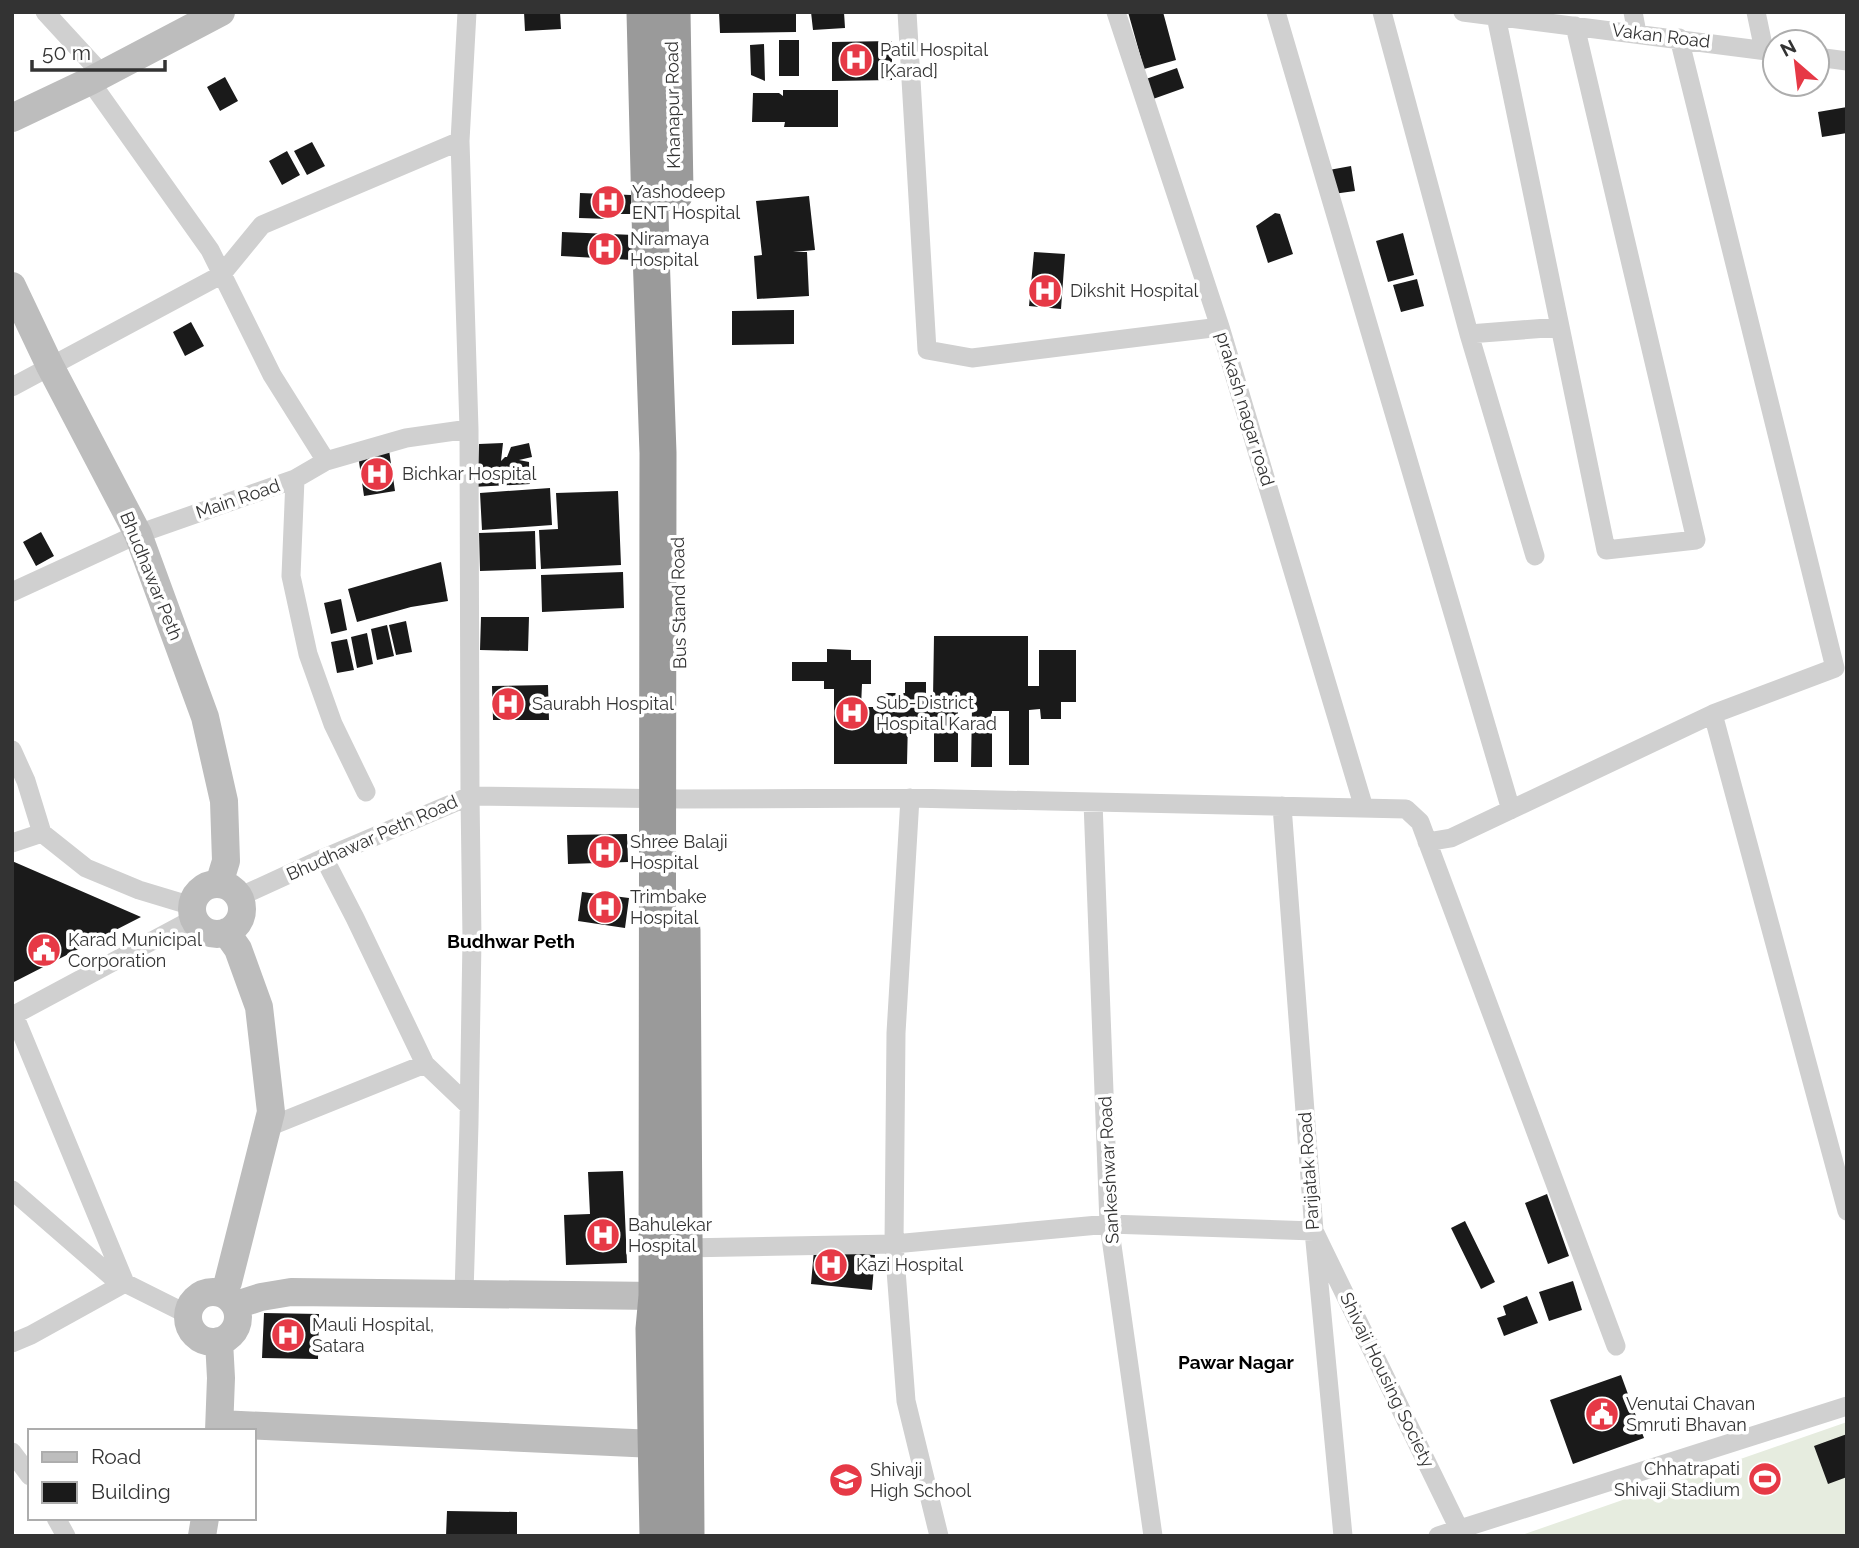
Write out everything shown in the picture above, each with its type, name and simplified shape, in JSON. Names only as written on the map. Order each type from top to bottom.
[{"type":"highway","points":[[645,12],[658,453],[657,1296],[654,1329],[686,1536]]},
{"type":"highway","name":"Khanapur Road","points":[[672,12],[676,239]]},
{"type":"highway","name":"Bus Stand Road","points":[[671,1444],[684,1248],[683,1010],[658,798],[676,239]]},
{"type":"highway","points":[[658,1536],[671,1444]]},
{"type":"street","points":[[45,12],[96,78],[211,250],[272,375],[326,461]]},
{"type":"street","points":[[12,118],[96,78],[221,12]]},
{"type":"street","points":[[464,1294],[472,939],[469,429],[460,141],[467,12]]},
{"type":"street","points":[[907,12],[927,351],[972,358],[1220,327]]},
{"type":"street","name":"prakash nagar road","points":[[1116,12],[1220,327],[1364,808]]},
{"type":"street","points":[[1276,12],[1511,810]]},
{"type":"street","points":[[1382,12],[1469,334],[1535,556]]},
{"type":"street","points":[[1633,12],[1637,33]]},
{"type":"street","name":"Vakan Road","points":[[1471,13],[1761,50]]},
{"type":"street","points":[[1496,16],[1606,550],[1696,540],[1575,26]]},
{"type":"street","points":[[1616,1346],[1427,842],[1451,838],[1713,714],[1841,665],[1679,38]]},
{"type":"street","points":[[12,387],[221,275],[262,225],[460,141]]},
{"type":"street","name":"Bhudhawar Peth","points":[[12,286],[50,366],[138,534],[205,717],[224,801],[229,891]]},
{"type":"street","points":[[1469,334],[1560,327]]},
{"type":"street","name":"Main Road","points":[[12,592],[138,534],[295,479],[326,461],[406,438],[469,429]]},
{"type":"street","points":[[295,479],[291,576],[308,653],[332,724],[366,792]]},
{"type":"street","points":[[1713,714],[1847,1211]]},
{"type":"street","points":[[12,750],[26,781],[42,833],[86,868],[193,913]]},
{"type":"street","name":"Bhudhawar Peth Road","points":[[229,891],[324,858],[470,796],[910,798],[1406,809],[1420,822],[1427,842]]},
{"type":"street","points":[[910,798],[896,1033],[894,1244],[906,1401],[939,1536]]},
{"type":"street","name":"Sankeshwar Road","points":[[1093,802],[1109,1224],[1153,1536]]},
{"type":"street","name":"Parijatak Road","points":[[1282,806],[1314,1231],[1343,1536]]},
{"type":"street","points":[[12,843],[42,833]]},
{"type":"street","points":[[324,858],[425,1063],[469,1106]]},
{"type":"street","points":[[206,886],[229,891],[241,904],[241,916],[233,928],[226,932],[213,934],[201,929],[193,913],[196,894],[206,886]]},
{"type":"street","points":[[125,1283],[13,1015],[193,913]]},
{"type":"street","points":[[226,932],[238,950],[259,1007],[271,1112],[228,1282],[230,1299],[238,1314],[235,1329],[219,1341],[205,1341],[197,1337],[191,1330],[187,1314],[190,1305],[201,1294],[209,1291],[230,1299],[291,1292],[657,1296]]},
{"type":"street","points":[[266,1128],[425,1063]]},
{"type":"street","points":[[12,1190],[111,1276],[187,1314]]},
{"type":"street","points":[[684,1248],[894,1244],[1109,1224],[1314,1231]]},
{"type":"street","name":"Shivaji Housing Society","points":[[1314,1231],[1460,1529]]},
{"type":"street","points":[[12,1343],[125,1283]]},
{"type":"street","points":[[219,1341],[219,1427],[671,1444]]},
{"type":"street","points":[[1438,1536],[1847,1406]]},
{"type":"street","points":[[12,1452],[28,1473]]},
{"type":"street","points":[[57,1520],[66,1536]]},
{"type":"shaded area","name":"Chhatrapati Shivaji Stadium","points":[[1847,1422],[1847,1536],[1519,1536]]},
{"type":"building","points":[[524,12],[560,12],[561,29],[525,31]]},
{"type":"building","points":[[719,12],[796,12],[796,32],[720,33]]},
{"type":"building","points":[[811,12],[844,12],[845,28],[813,30]]},
{"type":"building","points":[[1128,12],[1163,12],[1176,60],[1144,69]]},
{"type":"building","points":[[779,40],[799,40],[799,76],[779,76]]},
{"type":"building","points":[[892,41],[892,80],[832,81],[832,42]]},
{"type":"building","points":[[764,44],[765,81],[751,75],[750,45]]},
{"type":"building","points":[[1177,68],[1184,88],[1153,99],[1146,79]]},
{"type":"building","points":[[225,77],[238,101],[220,111],[207,87]]},
{"type":"building","points":[[783,90],[838,90],[838,127],[784,127],[785,122],[752,122],[753,93],[779,93],[783,96]]},
{"type":"building","points":[[1847,107],[1847,133],[1822,137],[1818,112]]},
{"type":"building","points":[[312,142],[325,166],[307,175],[294,151]]},
{"type":"building","points":[[287,151],[300,175],[282,185],[269,161]]},
{"type":"building","points":[[1351,166],[1355,191],[1333,194],[1329,170]]},
{"type":"building","points":[[580,193],[631,195],[631,214],[609,214],[609,219],[579,218]]},
{"type":"building","points":[[809,196],[815,250],[793,252],[807,252],[809,296],[757,299],[754,256],[762,255],[756,201]]},
{"type":"building","points":[[1275,213],[1280,214],[1293,254],[1268,263],[1256,226]]},
{"type":"building","points":[[562,232],[634,235],[633,260],[561,256]]},
{"type":"building","points":[[1403,233],[1414,275],[1388,282],[1376,241]]},
{"type":"building","points":[[1034,252],[1065,254],[1061,309],[1029,306]]},
{"type":"building","points":[[1417,279],[1424,306],[1401,312],[1393,285]]},
{"type":"building","points":[[794,310],[794,344],[732,345],[732,311]]},
{"type":"building","points":[[191,322],[204,346],[185,356],[173,332]]},
{"type":"building","points":[[503,443],[501,461],[507,457],[511,447],[529,443],[532,457],[519,460],[529,462],[530,484],[472,487],[478,467],[479,444]]},
{"type":"building","points":[[389,450],[395,491],[364,496],[358,455]]},
{"type":"building","points":[[550,488],[552,525],[482,530],[480,493]]},
{"type":"building","points":[[618,491],[621,565],[541,569],[539,530],[558,529],[556,493]]},
{"type":"building","points":[[535,531],[536,569],[480,571],[479,533]]},
{"type":"building","points":[[41,532],[54,556],[36,566],[23,542]]},
{"type":"building","points":[[441,562],[448,601],[411,607],[357,622],[348,589]]},
{"type":"building","points":[[623,572],[624,608],[542,612],[541,575]]},
{"type":"building","points":[[341,599],[347,630],[331,634],[324,603]]},
{"type":"building","points":[[481,617],[529,617],[528,651],[480,650]]},
{"type":"building","points":[[406,621],[412,652],[396,655],[389,625]]},
{"type":"building","points":[[387,625],[394,656],[377,660],[371,629]]},
{"type":"building","points":[[367,633],[373,664],[357,668],[351,637]]},
{"type":"building","points":[[934,636],[1028,636],[1028,686],[1039,686],[1039,650],[1076,650],[1076,702],[1061,702],[1061,719],[1041,719],[1040,709],[1029,710],[1029,765],[1009,765],[1009,711],[992,711],[992,767],[971,767],[972,707],[958,707],[958,762],[934,762],[934,720],[908,720],[907,764],[834,764],[834,689],[824,689],[824,681],[792,681],[792,662],[827,662],[827,649],[851,650],[851,660],[871,660],[871,684],[862,684],[861,707],[885,707],[885,693],[905,693],[905,682],[926,682],[926,697],[933,698]]},
{"type":"building","points":[[347,639],[354,670],[337,673],[331,642]]},
{"type":"building","points":[[548,685],[549,720],[493,720],[492,686]]},
{"type":"building","points":[[627,834],[628,862],[568,864],[567,835]]},
{"type":"building","name":"Karad Municipal Corporation","points":[[12,861],[141,917],[12,983]]},
{"type":"building","points":[[582,892],[629,898],[625,928],[578,921]]},
{"type":"building","points":[[623,1171],[627,1263],[566,1265],[564,1215],[590,1214],[588,1172]]},
{"type":"building","points":[[1547,1194],[1569,1256],[1548,1264],[1525,1203]]},
{"type":"building","points":[[1465,1221],[1495,1282],[1481,1289],[1451,1228]]},
{"type":"building","points":[[814,1250],[875,1255],[872,1290],[811,1284]]},
{"type":"building","points":[[1573,1281],[1582,1310],[1549,1321],[1539,1292]]},
{"type":"building","points":[[1527,1296],[1538,1323],[1504,1336],[1497,1318],[1506,1315],[1503,1306]]},
{"type":"building","points":[[264,1313],[319,1314],[318,1359],[262,1358]]},
{"type":"building","points":[[1621,1375],[1644,1438],[1573,1464],[1550,1400]]},
{"type":"building","points":[[1847,1434],[1847,1477],[1828,1484],[1814,1446]]},
{"type":"building","points":[[447,1511],[517,1512],[517,1536],[446,1536]]},
{"type":"place","name":"Patil Hospital [Karad]","points":[[856,60]]},
{"type":"place","name":"Yashodeep ENT Hospital","points":[[608,202]]},
{"type":"place","name":"Niramaya Hospital","points":[[605,249]]},
{"type":"place","name":"Dikshit Hospital","points":[[1045,291]]},
{"type":"place","name":"Bichkar Hospital","points":[[377,474]]},
{"type":"place","name":"Saurabh Hospital","points":[[508,704]]},
{"type":"place","name":"Sub-District Hospital Karad","points":[[852,713]]},
{"type":"place","name":"Shree Balaji Hospital","points":[[605,852]]},
{"type":"place","name":"Trimbake Hospital","points":[[605,907]]},
{"type":"place","name":"Karad Municipal Corporation","points":[[44,950]]},
{"type":"place","name":"Bahulekar Hospital","points":[[603,1235]]},
{"type":"place","name":"Kazi Hospital","points":[[831,1265]]},
{"type":"place","name":"Mauli Hospital, Satara","points":[[288,1335]]},
{"type":"place","name":"Venutai Chavan Smruti Bhavan","points":[[1602,1414]]},
{"type":"place","name":"Chhatrapati Shivaji Stadium","points":[[1765,1479]]},
{"type":"place","name":"Shivaji High School","points":[[846,1480]]},
{"type":"district","name":"Budhwar Peth","points":[[511,941]]},
{"type":"district","name":"Pawar Nagar","points":[[1236,1362]]}]
